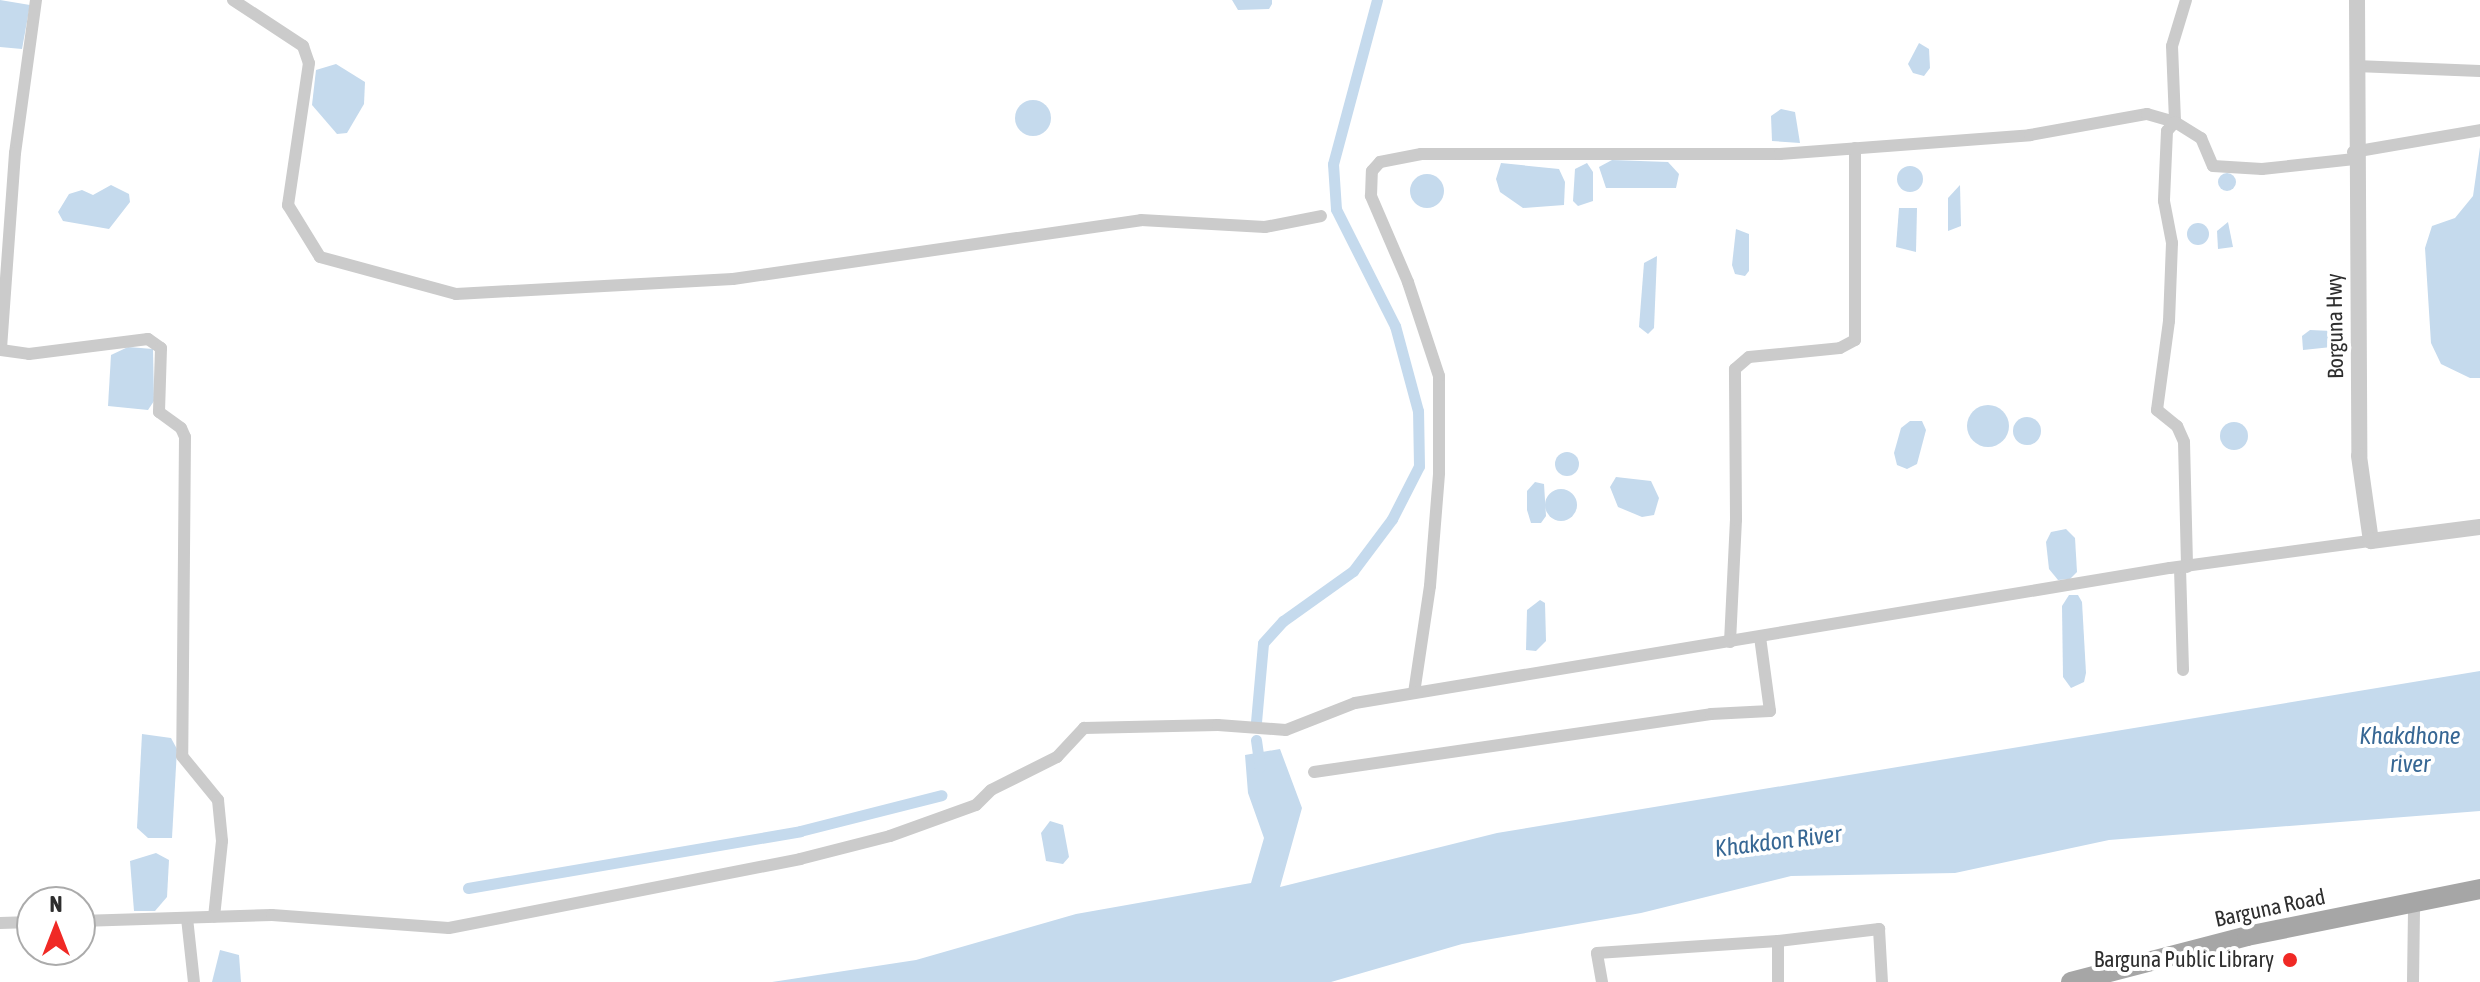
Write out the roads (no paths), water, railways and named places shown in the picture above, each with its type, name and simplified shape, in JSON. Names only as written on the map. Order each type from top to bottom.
[{"type":"main road","name":"Barguna Road","points":[[2071,982],[2247,936],[2480,889]]},
{"type":"main road","name":"Barguna Road","points":[[2117,982],[2208,955],[2480,898]]},
{"type":"street","points":[[36,0],[15,153],[1,350],[29,354],[148,339],[161,348],[159,412],[181,428],[185,437],[182,756],[218,800],[222,841],[214,917]]},
{"type":"street","points":[[233,0],[303,46],[309,63],[288,205],[320,257],[456,294],[733,279],[1141,220],[1265,227],[1321,216]]},
{"type":"street","points":[[2183,670],[2184,442],[2177,426],[2157,410],[2172,243],[2164,201],[2167,131],[2175,122],[2172,46],[2186,0]]},
{"type":"street","name":"Borguna Hwy","points":[[2357,0],[2354,156],[2359,456],[2371,541]]},
{"type":"street","points":[[2356,66],[2480,71]]},
{"type":"street","points":[[1414,693],[1430,586],[1439,376],[1408,282],[1371,196],[1376,165],[1421,154],[1692,156],[1855,148],[2030,135],[2147,114],[2175,122],[2201,138],[2213,166],[2262,169],[2354,156],[2480,130]]},
{"type":"street","points":[[1730,642],[1736,520],[1735,369],[1749,357],[1840,348],[1855,340],[1855,148]]},
{"type":"street","points":[[96,921],[272,915],[449,928],[800,859],[947,816],[976,805],[991,790],[1057,757],[1084,728],[1218,725],[1286,730],[1355,703],[2183,568],[2480,527]]},
{"type":"street","points":[[1314,772],[1711,714],[1770,711],[1760,637]]},
{"type":"street","points":[[2413,982],[2414,910]]},
{"type":"street","points":[[187,918],[194,982]]},
{"type":"street","points":[[1602,982],[1597,953],[1778,941],[1879,929],[1882,982]]},
{"type":"street","points":[[1778,941],[1778,982]]},
{"type":"water","points":[[0,0],[30,5],[22,49],[0,47]]},
{"type":"water","points":[[1232,0],[1272,0],[1272,4],[1269,9],[1238,10]]},
{"type":"water","points":[[1919,43],[1929,49],[1930,68],[1924,76],[1913,73],[1908,64]]},
{"type":"water","points":[[336,64],[365,82],[364,104],[347,133],[337,134],[312,105],[316,70]]},
{"type":"water","points":[[1033,100],[1046,105],[1051,118],[1046,131],[1033,136],[1020,131],[1015,118],[1020,105]]},
{"type":"water","points":[[1781,109],[1795,112],[1800,143],[1772,141],[1771,116]]},
{"type":"water","points":[[2480,147],[2480,378],[2470,378],[2441,364],[2431,343],[2425,248],[2432,226],[2455,218],[2473,196]]},
{"type":"water","points":[[1612,160],[1668,162],[1679,174],[1676,188],[1606,188],[1599,167]]},
{"type":"water","points":[[1501,163],[1559,169],[1565,182],[1564,205],[1523,208],[1500,192],[1496,179]]},
{"type":"water","points":[[1587,163],[1593,172],[1593,201],[1578,206],[1573,201],[1575,169]]},
{"type":"water","points":[[1910,166],[1919,170],[1923,179],[1919,188],[1910,192],[1901,188],[1897,179],[1901,170]]},
{"type":"water","points":[[2223,173],[2231,173],[2236,182],[2234,189],[2223,191],[2218,186],[2218,178]]},
{"type":"water","points":[[1427,174],[1439,179],[1444,191],[1439,203],[1427,208],[1415,203],[1410,191],[1415,179]]},
{"type":"water","points":[[111,185],[129,194],[130,202],[109,229],[63,221],[58,212],[69,194],[82,190],[93,195]]},
{"type":"water","points":[[1960,185],[1961,226],[1948,231],[1948,198]]},
{"type":"water","points":[[1899,208],[1917,208],[1916,252],[1896,247]]},
{"type":"water","points":[[2228,222],[2233,247],[2218,249],[2217,231]]},
{"type":"water","points":[[2198,223],[2206,226],[2209,234],[2206,242],[2198,245],[2190,242],[2187,234],[2190,226]]},
{"type":"water","points":[[1736,229],[1749,234],[1749,271],[1745,276],[1735,274],[1732,265]]},
{"type":"water","points":[[1657,256],[1654,328],[1648,334],[1639,327],[1644,263]]},
{"type":"water","points":[[2310,330],[2332,331],[2345,337],[2341,346],[2303,350],[2302,336]]},
{"type":"water","points":[[128,347],[153,349],[154,401],[148,410],[108,406],[111,355]]},
{"type":"water","points":[[1988,405],[2003,411],[2009,426],[2003,441],[1988,447],[1973,441],[1967,426],[1973,411]]},
{"type":"water","points":[[2027,417],[2037,421],[2041,431],[2037,441],[2027,445],[2017,441],[2013,431],[2017,421]]},
{"type":"water","points":[[1910,421],[1922,421],[1926,430],[1917,464],[1907,469],[1897,465],[1894,453],[1901,428]]},
{"type":"water","points":[[2234,422],[2244,426],[2248,436],[2244,446],[2234,450],[2224,446],[2220,436],[2224,426]]},
{"type":"water","points":[[1567,452],[1576,455],[1579,464],[1576,473],[1567,476],[1558,473],[1555,464],[1558,455]]},
{"type":"water","points":[[1616,477],[1651,481],[1659,498],[1654,515],[1642,517],[1618,507],[1610,487]]},
{"type":"water","points":[[1535,482],[1544,484],[1546,516],[1541,523],[1531,523],[1527,510],[1527,491]]},
{"type":"water","points":[[1561,489],[1572,494],[1577,505],[1572,516],[1561,521],[1550,516],[1545,505],[1550,494]]},
{"type":"water","points":[[2066,529],[2075,538],[2077,572],[2070,579],[2058,580],[2049,569],[2046,542],[2051,532]]},
{"type":"water","points":[[2069,595],[2078,595],[2082,602],[2086,673],[2084,682],[2071,688],[2063,677],[2062,606]]},
{"type":"water","points":[[1540,600],[1545,603],[1546,641],[1536,651],[1526,650],[1527,610]]},
{"type":"water","name":"Khakdhone river","points":[[2480,671],[2480,811],[2109,840],[1955,873],[1791,876],[1641,913],[1462,944],[1331,982],[772,982],[916,960],[1076,914],[1251,883],[1264,838],[1248,793],[1245,755],[1280,749],[1302,808],[1280,887],[1497,833]]},
{"type":"water","points":[[142,734],[171,738],[177,749],[172,838],[148,838],[137,828]]},
{"type":"water","points":[[1050,821],[1063,825],[1069,857],[1063,864],[1046,861],[1041,833]]},
{"type":"water","points":[[156,853],[169,860],[167,897],[155,911],[134,911],[130,861]]},
{"type":"water","points":[[220,950],[239,955],[241,982],[212,982]]},
{"type":"waterway","points":[[1256,722],[1263,643],[1283,621],[1353,571],[1392,519],[1419,466],[1418,411],[1395,326],[1336,209],[1333,164],[1377,0]]},
{"type":"waterway","points":[[1256,740],[1260,767]]},
{"type":"waterway","points":[[468,888],[800,831],[942,795]]},
{"type":"place","name":"Barguna Public Library","points":[[2290,960]]},
{"type":"water label","name":"Khakdon River","points":[[1778,841]]}]
